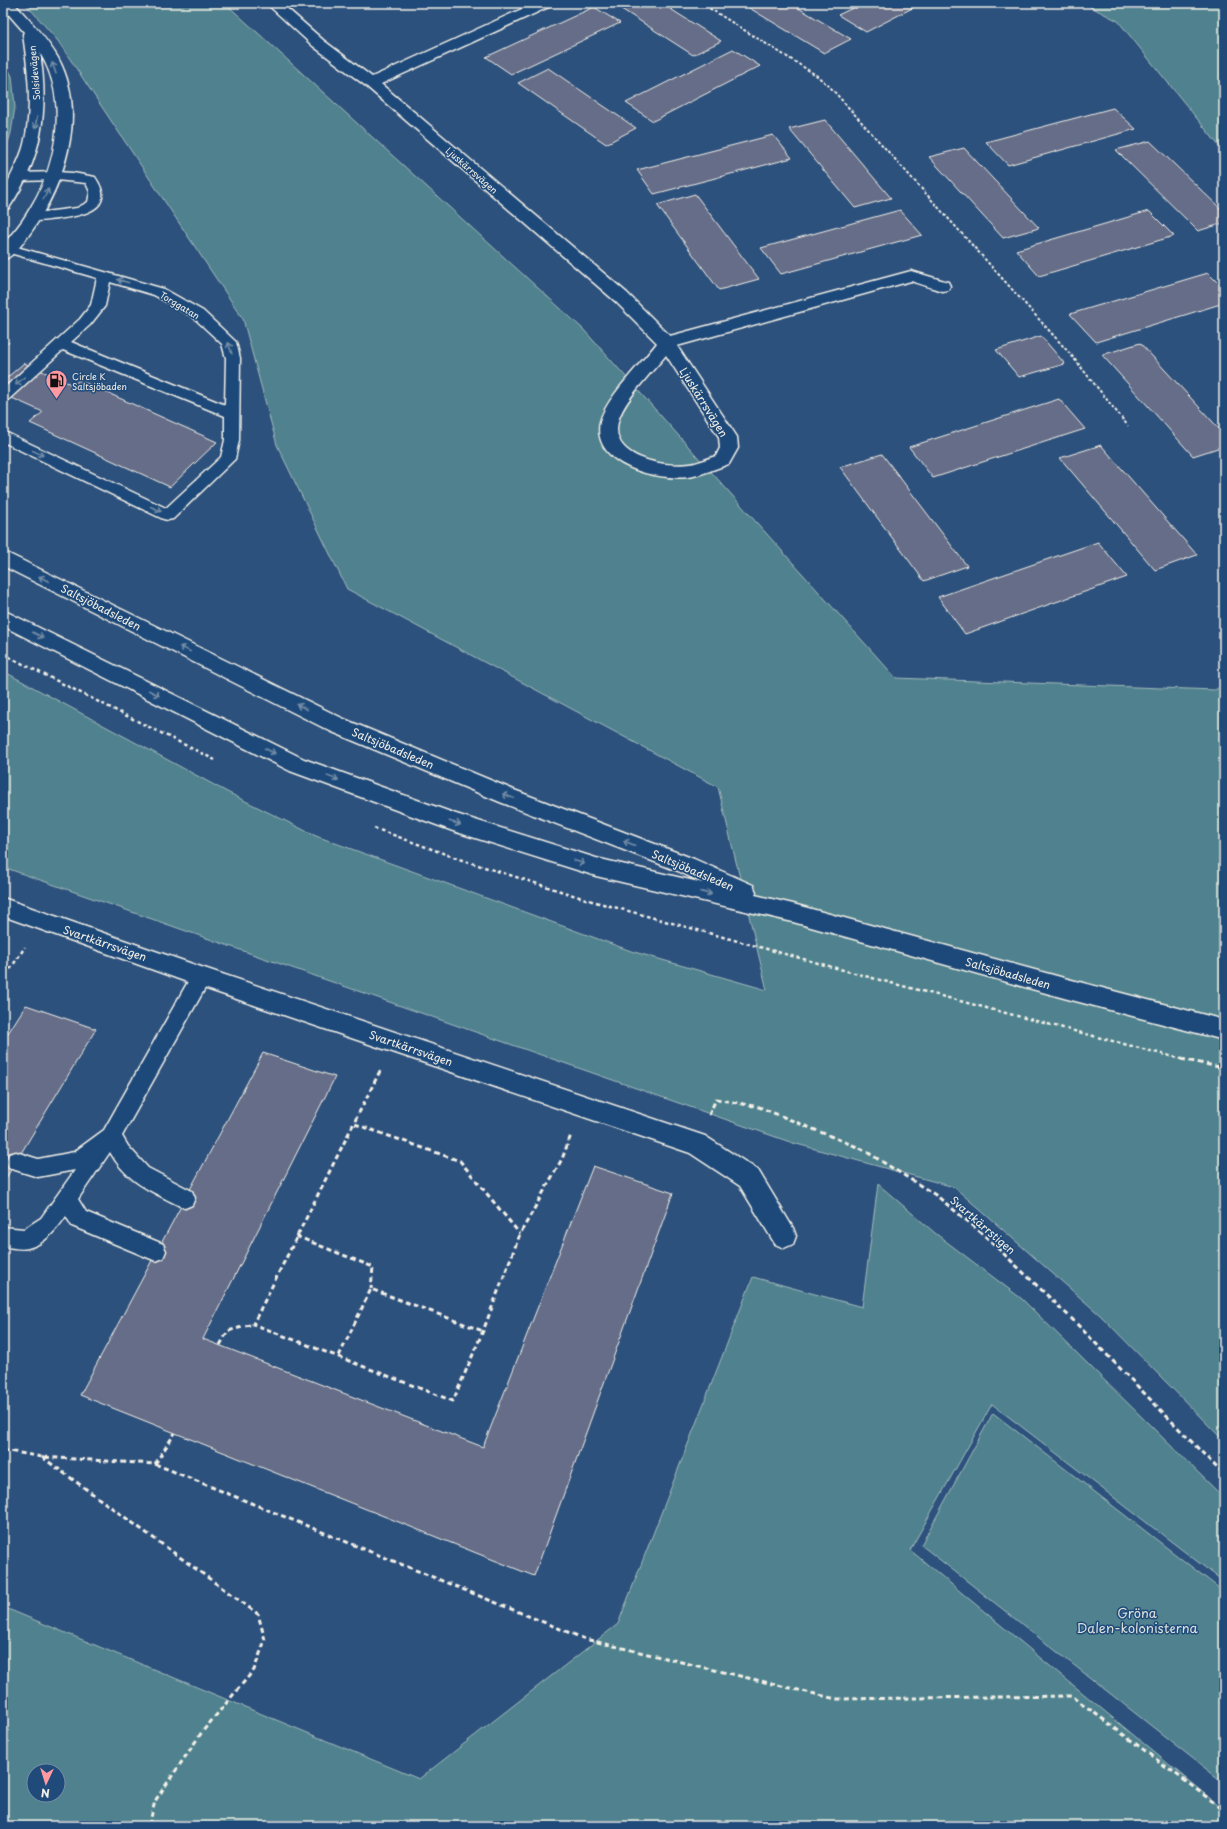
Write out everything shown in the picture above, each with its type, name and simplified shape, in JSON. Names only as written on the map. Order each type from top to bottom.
[{"type":"street","name":"Solsidevägen","points":[[5,250],[33,217],[56,175],[61,155],[64,121],[62,90],[50,58],[29,29],[6,3]]},
{"type":"street","name":"Ljuskärrsvägen","points":[[273,3],[318,43],[371,83],[621,297],[667,343],[728,437],[729,448],[723,460],[687,471],[664,471],[641,466],[620,456],[609,439],[608,423],[617,404],[667,343]]},
{"type":"street","points":[[371,83],[546,3]]},
{"type":"street","name":"Solsidevägen","points":[[3,205],[20,177],[28,155],[36,121],[37,87],[35,61],[29,29]]},
{"type":"street","points":[[667,343],[911,276],[942,286]]},
{"type":"street","name":"Saltsjöbadsleden","points":[[3,558],[337,725],[507,796],[686,865],[793,913]]},
{"type":"street","name":"Saltsjöbadsleden","points":[[3,617],[297,765],[453,822],[596,867],[793,913],[1064,988],[1224,1030]]},
{"type":"street","name":"Svartkärrsvägen","points":[[3,907],[201,976],[697,1144],[749,1178],[784,1236]]},
{"type":"lane","points":[[20,177],[56,175],[74,176],[91,180],[95,186],[97,195],[94,203],[86,210],[33,217]]},
{"type":"lane","name":"Torggatan","points":[[3,436],[168,515],[228,459],[232,440],[233,358],[229,342],[198,314],[159,292],[5,250]]},
{"type":"lane","points":[[3,397],[85,322],[98,306],[104,276]]},
{"type":"lane","points":[[62,344],[232,413]]},
{"type":"lane","points":[[3,1237],[27,1239],[48,1225],[111,1136],[201,976]]},
{"type":"lane","points":[[16,1161],[38,1168],[79,1160],[111,1136]]},
{"type":"lane","points":[[111,1136],[121,1153],[141,1175],[185,1198]]},
{"type":"lane","points":[[66,1198],[79,1219],[156,1251]]},
{"type":"path","points":[[701,3],[816,75],[830,87],[1072,356],[1128,426]]},
{"type":"path","points":[[3,341],[9,343]]},
{"type":"path","points":[[3,980],[25,947]]},
{"type":"path","points":[[253,1324],[296,1236],[355,1124],[383,1065]]},
{"type":"path","name":"Svartkärrstigen","points":[[697,1144],[716,1099],[759,1107],[862,1149],[937,1196],[983,1234],[1072,1319],[1224,1475]]},
{"type":"path","points":[[355,1124],[460,1161],[520,1234]]},
{"type":"path","points":[[220,1345],[228,1331],[253,1324],[453,1401],[483,1332],[520,1234],[562,1159],[572,1132]]},
{"type":"path","points":[[296,1236],[373,1267],[371,1289],[339,1356]]},
{"type":"path","points":[[371,1289],[483,1332]]},
{"type":"path","points":[[155,1464],[175,1433]]},
{"type":"path","points":[[3,1450],[42,1457],[155,1464],[584,1639],[836,1699],[1072,1696],[1224,1810]]},
{"type":"path","points":[[42,1457],[258,1614],[265,1640],[254,1670],[202,1732],[155,1801],[150,1826]]},
{"type":"green space","points":[[25,3],[225,3],[583,329],[896,678],[1215,690],[1224,684],[1224,1441],[1100,1315],[954,1187],[793,1143],[3,867],[3,671],[229,793],[316,836],[631,951],[767,990],[718,787],[347,589],[277,445],[243,319],[58,41]]},
{"type":"green space","points":[[1083,3],[1224,3],[1224,152],[1118,21]]},
{"type":"green space","points":[[3,59],[12,76],[15,107],[11,133],[3,158]]},
{"type":"green space","points":[[878,1184],[935,1233],[1022,1299],[1224,1498],[1224,1582],[992,1404],[910,1550],[1224,1810],[1224,1826],[3,1826],[3,1607],[419,1779],[618,1624],[753,1277],[862,1307]]},
{"type":"green space","name":"Gröna Dalen-kolonisterna","points":[[993,1413],[1224,1592],[1224,1783],[921,1545]]},
{"type":"building","points":[[612,3],[661,3],[721,41],[693,55]]},
{"type":"building","points":[[741,3],[790,3],[851,39],[824,53]]},
{"type":"building","points":[[863,3],[922,3],[866,32],[838,15]]},
{"type":"building","points":[[594,7],[620,23],[511,74],[486,57]]},
{"type":"building","points":[[733,49],[760,66],[653,121],[626,103]]},
{"type":"building","points":[[548,68],[636,128],[606,144],[518,83]]},
{"type":"building","points":[[1113,108],[1136,129],[1008,165],[986,142]]},
{"type":"building","points":[[825,120],[891,198],[855,208],[789,129]]},
{"type":"building","points":[[773,135],[792,158],[654,194],[637,170]]},
{"type":"building","points":[[1150,141],[1224,212],[1224,223],[1198,231],[1116,150]]},
{"type":"building","points":[[964,148],[1039,228],[1003,238],[929,157]]},
{"type":"building","points":[[695,194],[759,279],[719,290],[657,205]]},
{"type":"building","points":[[900,210],[922,235],[781,274],[761,248]]},
{"type":"building","points":[[1149,211],[1174,236],[1039,276],[1016,250]]},
{"type":"building","points":[[1208,273],[1224,289],[1224,303],[1096,342],[1070,314]]},
{"type":"building","points":[[1041,336],[1065,364],[1019,377],[996,350]]},
{"type":"building","points":[[1140,343],[1224,434],[1224,446],[1193,456],[1102,355]]},
{"type":"building","points":[[24,363],[73,385],[79,380],[217,442],[170,487],[30,423],[43,412],[3,394],[3,381]]},
{"type":"building","points":[[1059,399],[1085,429],[933,478],[909,447]]},
{"type":"building","points":[[1101,445],[1197,555],[1155,570],[1060,458]]},
{"type":"building","points":[[882,454],[967,566],[924,581],[840,467]]},
{"type":"building","points":[[1098,542],[1127,577],[965,634],[938,597]]},
{"type":"building","points":[[26,1005],[96,1029],[3,1183],[3,1041]]},
{"type":"building","points":[[263,1053],[335,1077],[203,1339],[483,1447],[593,1166],[673,1193],[534,1576],[80,1395]]},
{"type":"place","name":"Circle K Saltsjöbaden","points":[[56,400]]}]
